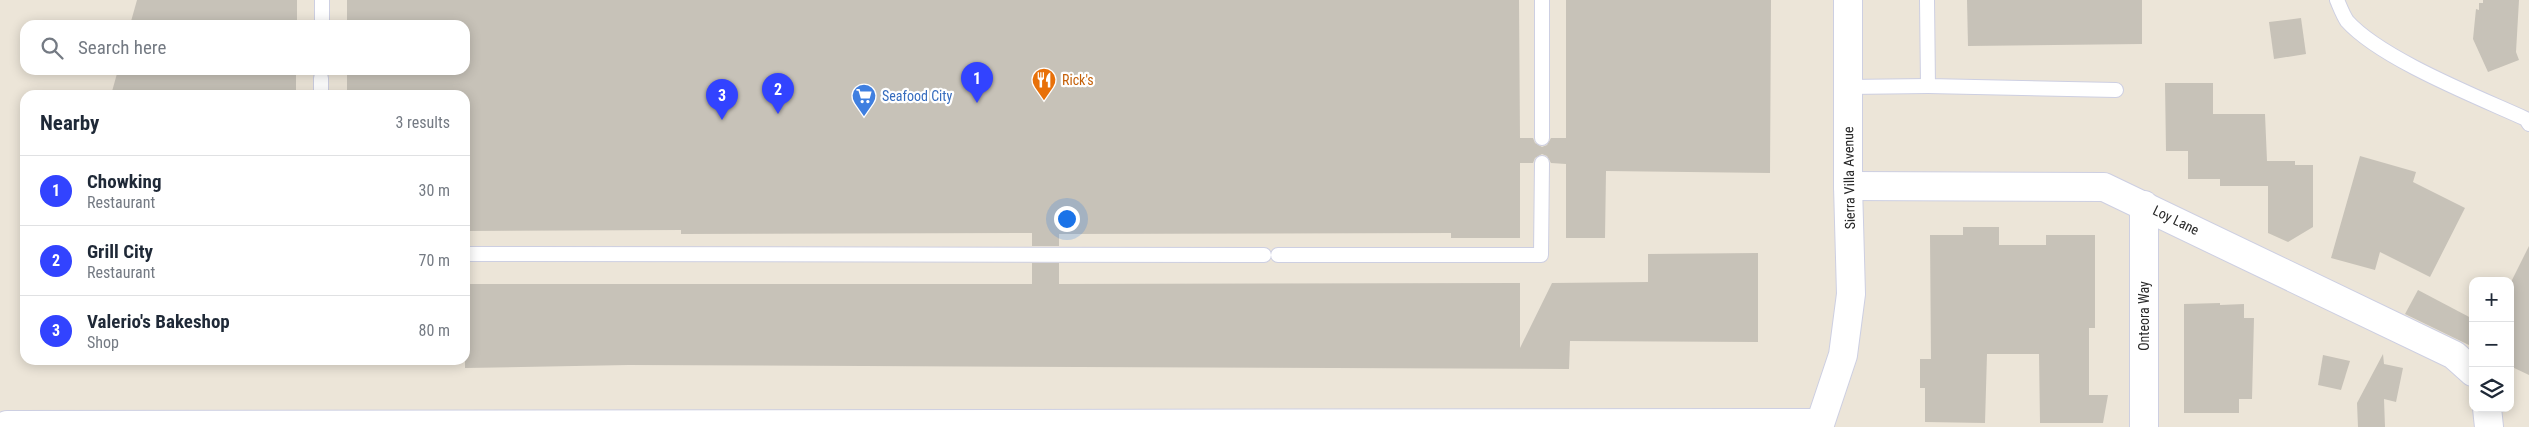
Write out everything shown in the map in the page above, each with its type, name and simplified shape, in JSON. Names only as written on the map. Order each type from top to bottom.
[{"type":"street","name":"Sierra Villa Avenue","points":[[1820,425],[1844,355],[1851,294],[1848,186],[1848,0]]},
{"type":"street","name":"Loy Lane","points":[[1848,186],[2091,186],[2115,191],[2454,355],[2469,368]]},
{"type":"street","name":"Onteora Way","points":[[2144,205],[2144,427]]},
{"type":"street","points":[[2487,412],[2489,427]]},
{"type":"street","points":[[2,427],[7,425],[1820,425]]},
{"type":"lane","points":[[322,0],[322,20]]},
{"type":"lane","points":[[1542,0],[1542,138]]},
{"type":"lane","points":[[1927,0],[1928,86]]},
{"type":"lane","points":[[2337,0],[2346,20],[2362,35],[2404,61],[2526,119],[2529,124]]},
{"type":"lane","points":[[321,78],[321,90]]},
{"type":"lane","points":[[1848,86],[2116,90]]},
{"type":"lane","points":[[470,254],[1541,255],[1542,163]]},
{"type":"building","points":[[137,0],[297,0],[297,20],[131,20]]},
{"type":"building","points":[[347,0],[1519,0],[1520,138],[1533,138],[1535,143],[1542,147],[1547,145],[1551,138],[1566,138],[1566,0],[1771,0],[1770,173],[1606,171],[1605,238],[1566,238],[1566,164],[1551,163],[1547,156],[1542,154],[1535,158],[1533,163],[1520,163],[1520,238],[1451,238],[1451,233],[1059,234],[1059,246],[1032,246],[1032,233],[681,234],[681,230],[470,231],[470,90],[347,90],[347,75],[470,75],[470,20],[347,20]]},
{"type":"building","points":[[1967,0],[2142,0],[2142,44],[1968,46]]},
{"type":"building","points":[[2483,0],[2519,0],[2516,52],[2519,60],[2488,72],[2473,39],[2476,9],[2479,10],[2479,3],[2483,3]]},
{"type":"building","points":[[2301,18],[2306,54],[2274,59],[2269,22]]},
{"type":"building","points":[[117,75],[296,75],[296,90],[112,90]]},
{"type":"building","points":[[2165,83],[2213,83],[2213,114],[2265,114],[2267,161],[2295,161],[2295,165],[2313,165],[2313,227],[2288,242],[2268,233],[2268,186],[2220,186],[2220,179],[2188,179],[2188,151],[2166,151]]},
{"type":"building","points":[[2360,156],[2416,172],[2413,182],[2465,208],[2430,277],[2380,252],[2375,270],[2331,258]]},
{"type":"building","points":[[1963,227],[1999,227],[1999,245],[2046,245],[2046,235],[2095,235],[2095,328],[2089,328],[2089,395],[2108,395],[2103,423],[2040,423],[2039,354],[1987,354],[1985,423],[1925,422],[1925,388],[1920,388],[1920,359],[1931,359],[1930,235],[1963,235]]},
{"type":"building","points":[[2529,246],[2529,375],[2514,368],[2514,277]]},
{"type":"building","points":[[1758,253],[1758,342],[1570,341],[1569,369],[628,365],[465,368],[465,365],[470,365],[470,284],[1032,284],[1032,263],[1059,263],[1059,284],[1520,283],[1520,348],[1552,283],[1648,282],[1648,254]]},
{"type":"building","points":[[2418,290],[2469,317],[2469,345],[2405,314]]},
{"type":"building","points":[[2220,303],[2220,305],[2244,304],[2244,318],[2254,318],[2252,399],[2239,399],[2239,413],[2184,413],[2184,304]]},
{"type":"building","points":[[2383,354],[2384,364],[2403,368],[2396,402],[2384,399],[2385,427],[2358,427],[2357,403]]},
{"type":"building","points":[[2323,355],[2350,361],[2341,390],[2318,385]]},
{"type":"place","name":"Rick's","points":[[1044,101]]},
{"type":"place","name":"Chowking","points":[[977,103]]},
{"type":"place","name":"Grill City","points":[[778,114]]},
{"type":"place","name":"Seafood City","points":[[864,117]]},
{"type":"place","name":"Valerio's Bakeshop","points":[[722,120]]}]
